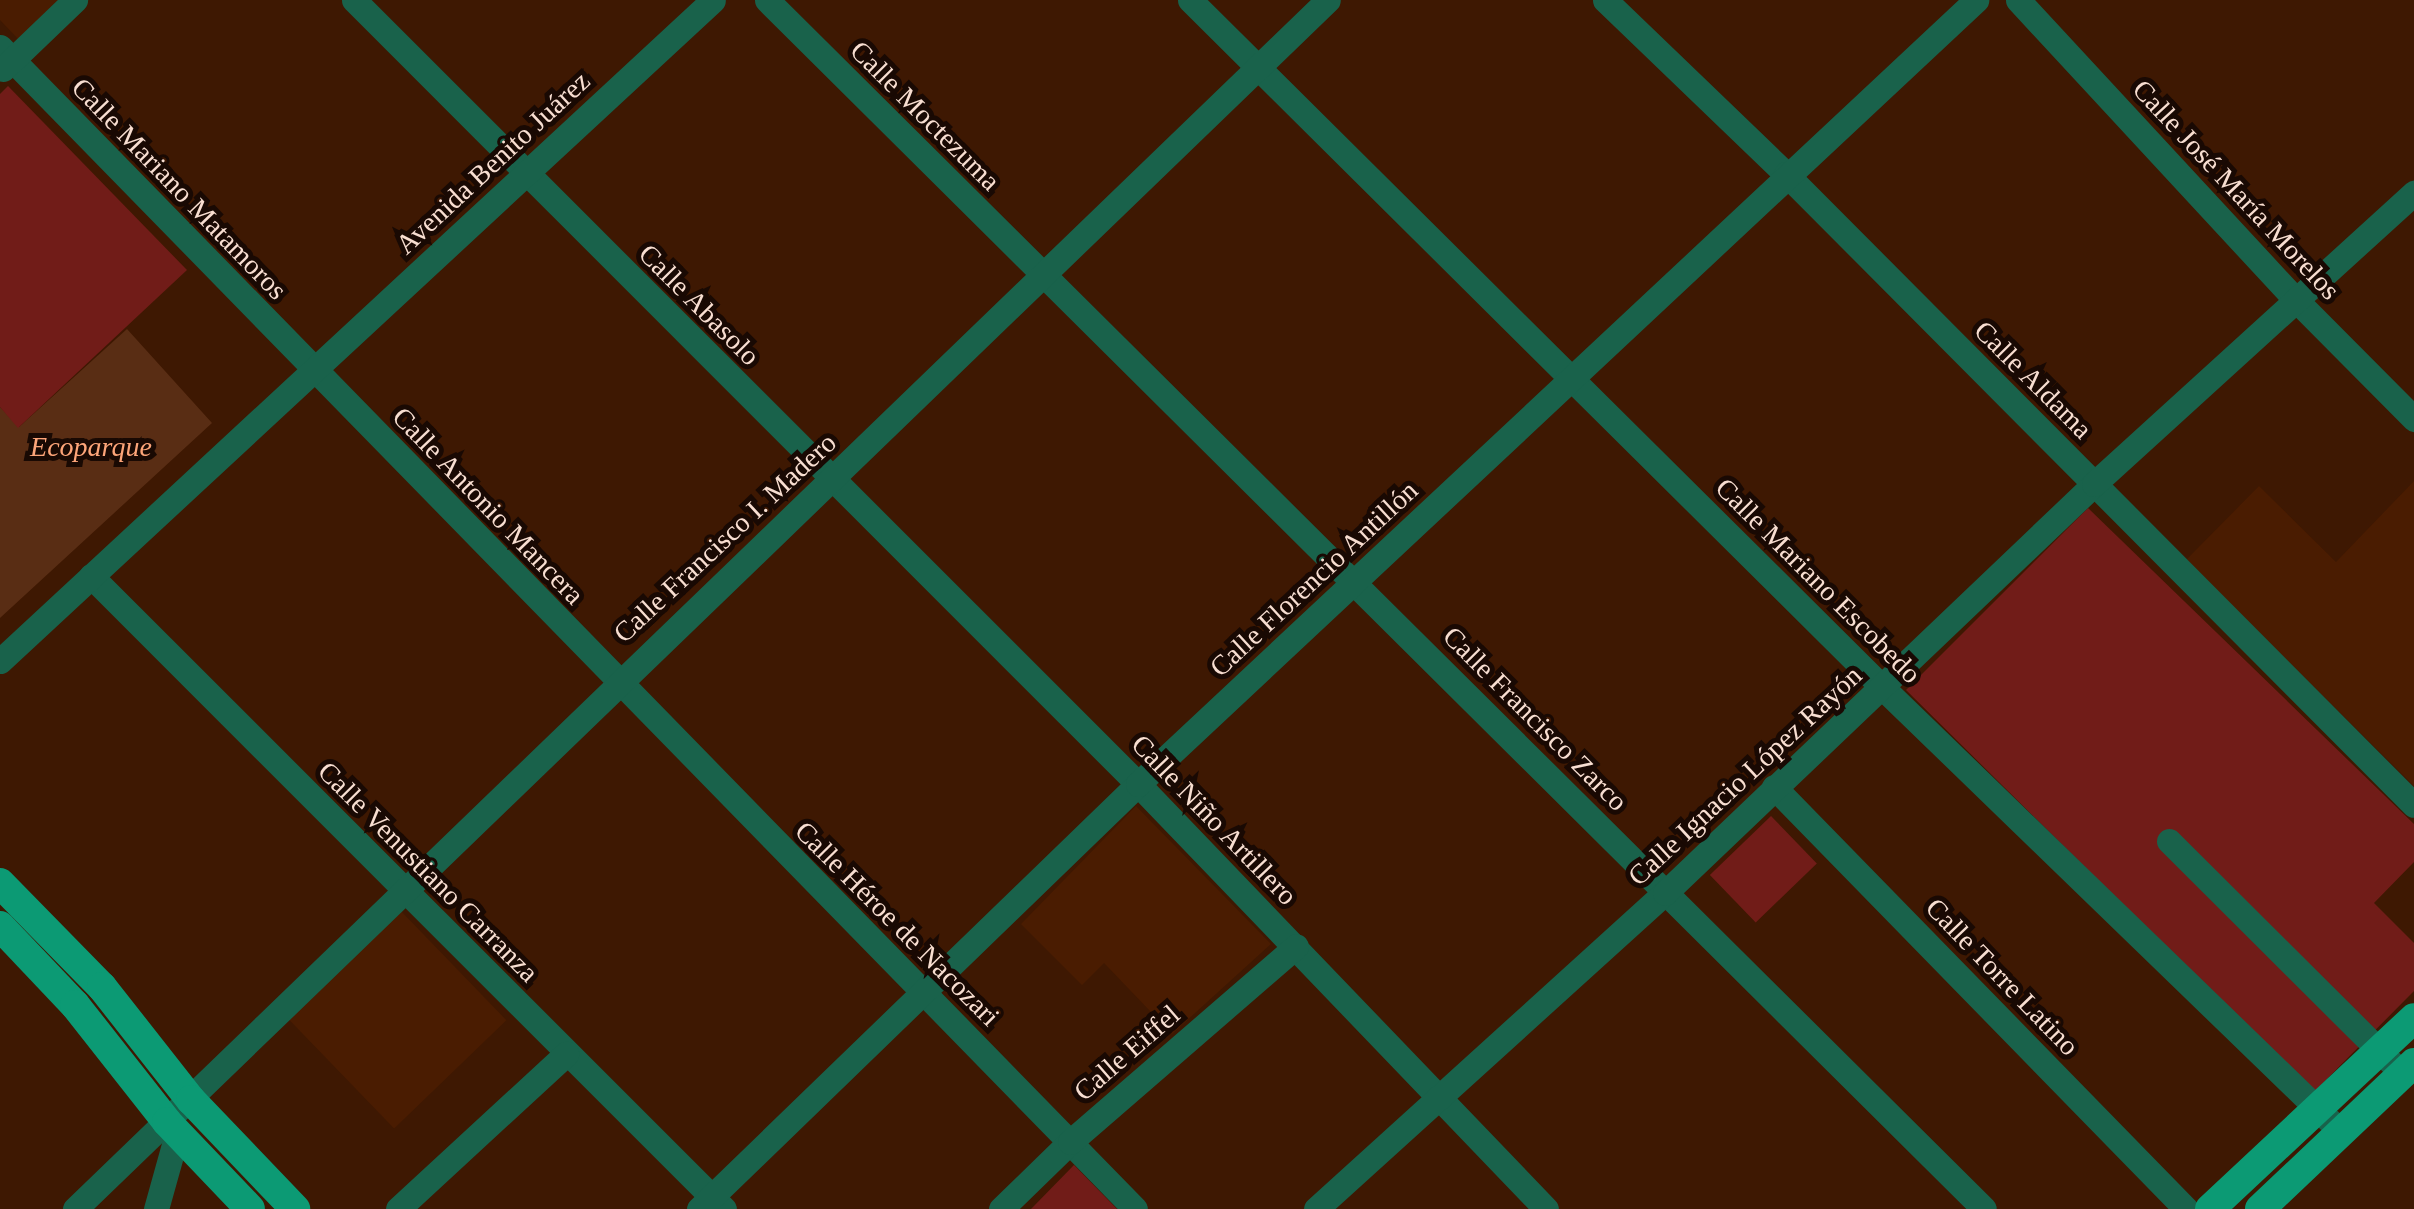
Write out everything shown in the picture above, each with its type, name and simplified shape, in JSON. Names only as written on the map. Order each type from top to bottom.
[{"type":"main road","points":[[0,884],[102,987],[191,1100],[295,1209]]},
{"type":"main road","points":[[0,926],[75,1005],[172,1128],[250,1209]]},
{"type":"main road","points":[[2210,1209],[2414,1018]]},
{"type":"main road","points":[[2260,1209],[2408,1068]]},
{"type":"street","points":[[4,60],[75,0]]},
{"type":"street","name":"Calle Abasolo","points":[[354,0],[831,481]]},
{"type":"street","name":"Avenida Benito Juárez","points":[[0,661],[713,0]]},
{"type":"street","name":"Calle Moctezuma","points":[[768,0],[1040,274]]},
{"type":"street","name":"Calle Mariano Escobedo","points":[[1190,0],[1883,688],[2341,1133]]},
{"type":"street","name":"Calle Francisco I. Madero","points":[[75,1209],[172,1128],[191,1100],[617,682],[831,481],[1040,274],[1328,0]]},
{"type":"street","name":"Calle Aldama","points":[[1605,0],[1786,174],[2414,805]]},
{"type":"street","name":"Calle Florencio Antillón","points":[[712,1205],[921,992],[1138,784],[1976,0]]},
{"type":"street","name":"Calle José María Morelos","points":[[2018,0],[2296,300],[2414,419]]},
{"type":"street","name":"Calle Mariano Matamoros","points":[[4,60],[316,372]]},
{"type":"street","name":"Calle Ignacio López Rayón","points":[[1316,1209],[1665,893],[2094,484],[2414,193]]},
{"type":"street","name":"Calle Francisco Zarco","points":[[1040,274],[1356,581],[1984,1209]]},
{"type":"street","name":"Calle Antonio Mancera","points":[[316,372],[617,682]]},
{"type":"street","name":"Calle Niño Artillero","points":[[831,481],[1138,784],[1546,1209]]},
{"type":"street","name":"Calle Venustiano Carranza","points":[[91,576],[712,1205]]},
{"type":"street","name":"Calle Héroe de Nacozari","points":[[617,682],[1135,1209]]},
{"type":"street","name":"Calle Torre Latino","points":[[1774,788],[2186,1209]]},
{"type":"street","points":[[2169,841],[2379,1050],[2408,1068]]},
{"type":"street","name":"Calle Eiffel","points":[[1001,1209],[1070,1142],[1296,946]]},
{"type":"street","points":[[398,1209],[566,1054]]},
{"type":"street","points":[[156,1209],[172,1128]]},
{"type":"shaded area","points":[[0,0],[60,0],[19,40],[0,20]]},
{"type":"shaded area","points":[[2414,481],[2414,786],[2186,560],[2259,486],[2336,562]]},
{"type":"shaded area","points":[[1136,806],[1271,944],[1172,1034],[1104,963],[1082,985],[1021,924]]},
{"type":"shaded area","points":[[398,908],[506,1020],[394,1129],[286,1016]]},
{"type":"green space","name":"Ecoparque","points":[[127,329],[212,423],[0,618],[0,407],[19,427]]},
{"type":"building","points":[[8,86],[187,270],[18,428],[0,407],[0,94]]},
{"type":"building","points":[[2088,508],[2414,824],[2414,862],[2374,903],[2414,943],[2414,991],[2313,1093],[1906,690]]},
{"type":"building","points":[[1771,816],[1817,863],[1756,923],[1710,875]]},
{"type":"building","points":[[1074,1165],[1117,1209],[1031,1209]]}]
